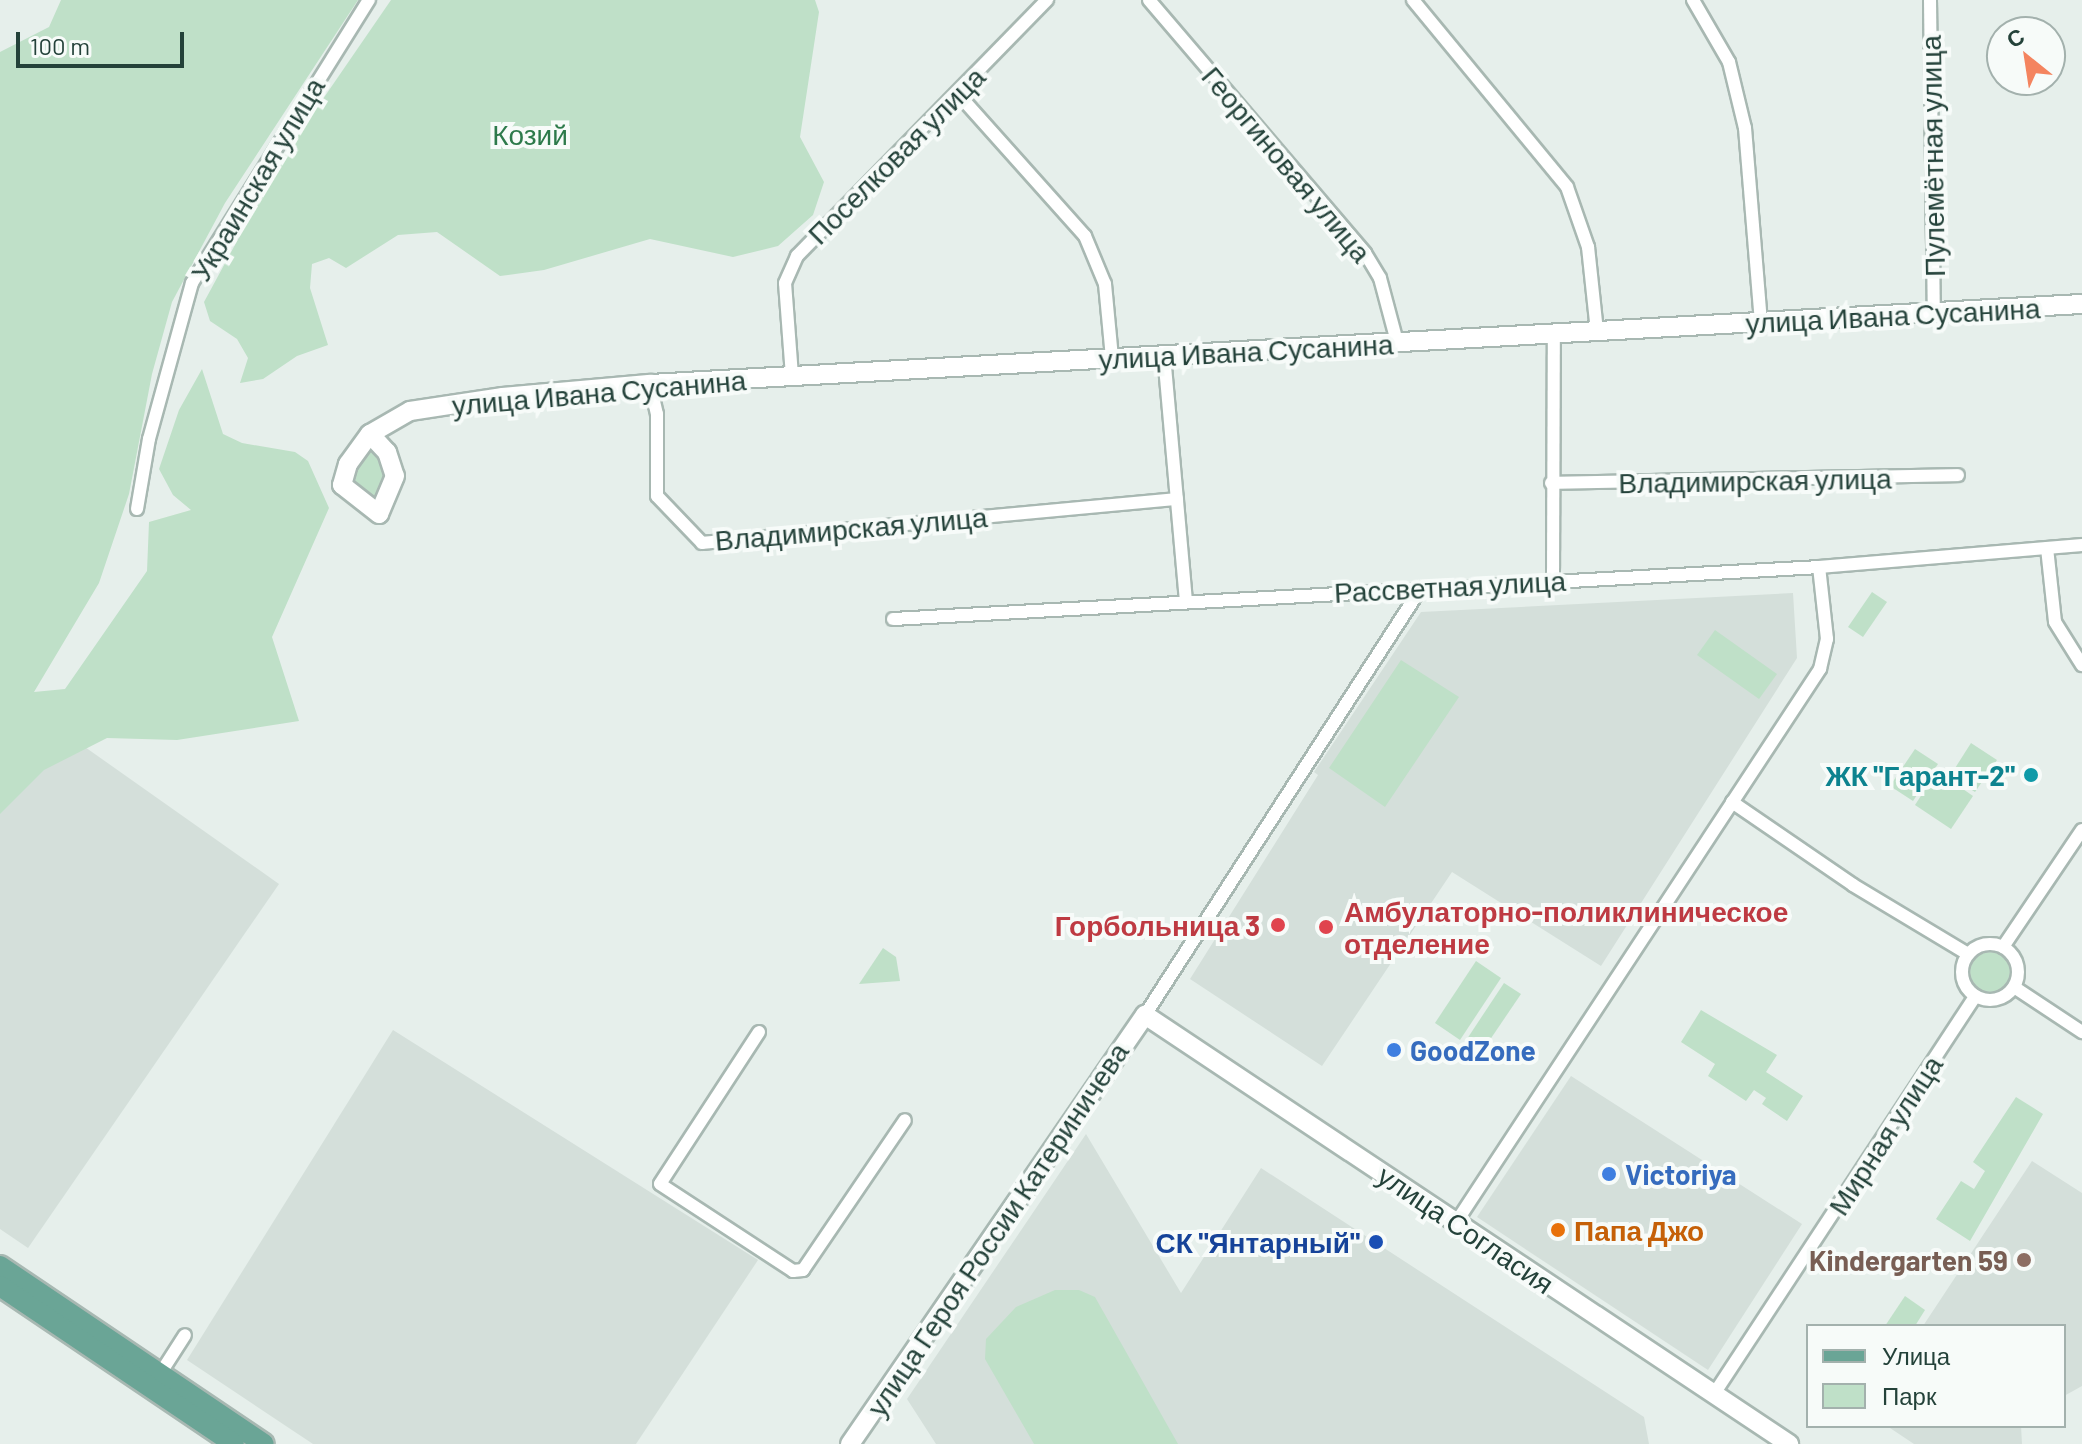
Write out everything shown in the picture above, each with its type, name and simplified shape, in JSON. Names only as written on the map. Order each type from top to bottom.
[{"type":"main road","points":[[0,1266],[264,1444]]},
{"type":"main road","points":[[0,1286],[234,1444]]},
{"type":"street","name":"Украинская улица","points":[[137,509],[149,439],[192,283],[369,0]]},
{"type":"street","name":"Поселковая улица","points":[[792,376],[785,283],[797,256],[959,95],[1047,0]]},
{"type":"street","name":"Георгиновая улица","points":[[1149,0],[1365,253],[1380,278],[1397,342]]},
{"type":"street","points":[[1413,0],[1567,187],[1588,247],[1597,331]]},
{"type":"street","points":[[1693,0],[1729,62],[1745,128],[1761,322]]},
{"type":"street","name":"Пулемётная улица","points":[[1930,0],[1934,312]]},
{"type":"street","points":[[959,95],[1085,236],[1105,284],[1112,358]]},
{"type":"street","name":"улица Ивана Сусанина","points":[[370,434],[410,411],[650,384],[2082,304]]},
{"type":"street","points":[[1553,579],[1554,333]]},
{"type":"street","points":[[1164,355],[1186,601]]},
{"type":"street","name":"Владимирская улица","points":[[650,384],[657,414],[657,496],[702,543],[1177,499]]},
{"type":"street","points":[[370,434],[387,452],[395,476],[379,514],[342,485],[348,464],[370,434]]},
{"type":"street","name":"Владимирская улица","points":[[1551,483],[1958,475]]},
{"type":"street","name":"Рассветная улица","points":[[893,619],[1553,579],[1819,567],[2082,545]]},
{"type":"street","points":[[2047,548],[2055,622],[2082,665]]},
{"type":"street","points":[[1457,1221],[1824,660],[1819,567]]},
{"type":"street","points":[[1145,1015],[1421,588]]},
{"type":"street","points":[[1732,802],[1853,885],[1968,954]]},
{"type":"street","points":[[2003,947],[2082,830]]},
{"type":"street","points":[[1984,945],[2003,947],[2017,964],[2014,987],[1996,1000],[1975,996],[1962,975],[1968,954],[1984,945]]},
{"type":"street","points":[[2014,987],[2082,1032]]},
{"type":"street","name":"Мирная улица","points":[[1714,1394],[1975,996]]},
{"type":"street","name":"улица Согласия","points":[[1145,1015],[1288,1115],[1457,1221],[1789,1444]]},
{"type":"street","name":"улица Героя России Катериничева","points":[[850,1444],[1145,1015]]},
{"type":"street","points":[[759,1032],[660,1184],[793,1271],[803,1270],[905,1120]]},
{"type":"street","points":[[160,1374],[185,1335]]},
{"type":"shaded area","points":[[1793,593],[1797,658],[1601,966],[1452,872],[1322,1066],[1190,979],[1318,775],[1314,772],[1421,612]]},
{"type":"shaded area","points":[[41,716],[279,884],[28,1248],[0,1229],[0,764]]},
{"type":"shaded area","points":[[393,1030],[758,1260],[636,1444],[313,1444],[187,1360]]},
{"type":"shaded area","points":[[1571,1076],[1802,1224],[1708,1370],[1477,1217]]},
{"type":"shaded area","points":[[1086,1134],[1181,1293],[1261,1168],[1644,1417],[1649,1444],[936,1444],[907,1399]]},
{"type":"shaded area","name":"Kindergarten 59","points":[[2032,1161],[2082,1193],[2082,1386],[2066,1395],[2066,1324],[1924,1324]]},
{"type":"shaded area","points":[[1890,1428],[2021,1428],[2022,1444],[1914,1444]]},
{"type":"green space","points":[[61,0],[358,0],[225,203],[172,302],[152,374],[129,494],[99,583],[34,692],[65,689],[147,571],[149,522],[191,510],[173,495],[159,469],[179,410],[202,369],[223,434],[242,443],[295,452],[308,461],[329,508],[272,637],[299,721],[177,740],[107,738],[44,770],[0,814],[0,52],[49,27]]},
{"type":"green space","name":"Козий","points":[[391,0],[815,0],[819,12],[800,137],[824,182],[813,215],[778,246],[733,257],[650,239],[544,270],[500,276],[437,232],[398,235],[346,268],[329,258],[312,264],[310,288],[328,345],[297,356],[263,379],[240,383],[248,358],[237,339],[210,321],[204,302],[281,160]]},
{"type":"green space","points":[[372,444],[388,470],[386,491],[371,503],[352,481],[353,470]]},
{"type":"green space","points":[[1872,592],[1887,602],[1863,637],[1848,627]]},
{"type":"green space","points":[[1715,630],[1777,674],[1759,699],[1697,655]]},
{"type":"green space","points":[[1401,660],[1459,697],[1385,807],[1329,768]]},
{"type":"green space","points":[[1971,743],[1997,760],[1975,792],[1950,776]]},
{"type":"green space","points":[[1915,749],[1938,764],[1913,801],[1890,786]]},
{"type":"green space","points":[[1937,771],[1973,796],[1951,829],[1915,805]]},
{"type":"green space","points":[[883,948],[896,957],[900,981],[859,984]]},
{"type":"green space","points":[[1990,952],[2004,958],[2010,972],[2004,986],[1990,992],[1976,986],[1970,972],[1976,958]]},
{"type":"green space","points":[[1476,961],[1501,978],[1460,1040],[1435,1023]]},
{"type":"green space","points":[[1504,983],[1521,994],[1481,1053],[1465,1042]]},
{"type":"green space","points":[[1701,1010],[1777,1055],[1766,1072],[1803,1096],[1787,1121],[1762,1104],[1766,1098],[1754,1090],[1746,1101],[1708,1076],[1715,1064],[1681,1042]]},
{"type":"green space","points":[[2016,1097],[2043,1114],[1970,1241],[1936,1219],[1961,1181],[1974,1189],[1985,1171],[1973,1162]]},
{"type":"green space","points":[[1055,1290],[1079,1290],[1095,1297],[1178,1444],[1034,1444],[985,1359],[986,1339],[1016,1307]]},
{"type":"green space","points":[[1905,1296],[1925,1310],[1916,1324],[1886,1324]]},
{"type":"place","name":"ЖК \"Гарант-2\"","points":[[2031,775]]},
{"type":"place","name":"Горбольница 3","points":[[1278,925]]},
{"type":"place","name":"Амбулаторно-поликлиническое отделение","points":[[1326,927]]},
{"type":"place","name":"GoodZone","points":[[1394,1050]]},
{"type":"place","name":"Victoriya","points":[[1609,1174]]},
{"type":"place","name":"Папа Джо","points":[[1558,1230]]},
{"type":"place","name":"СК \"Янтарный\"","points":[[1376,1242]]},
{"type":"place","name":"Kindergarten 59","points":[[2024,1260]]}]
